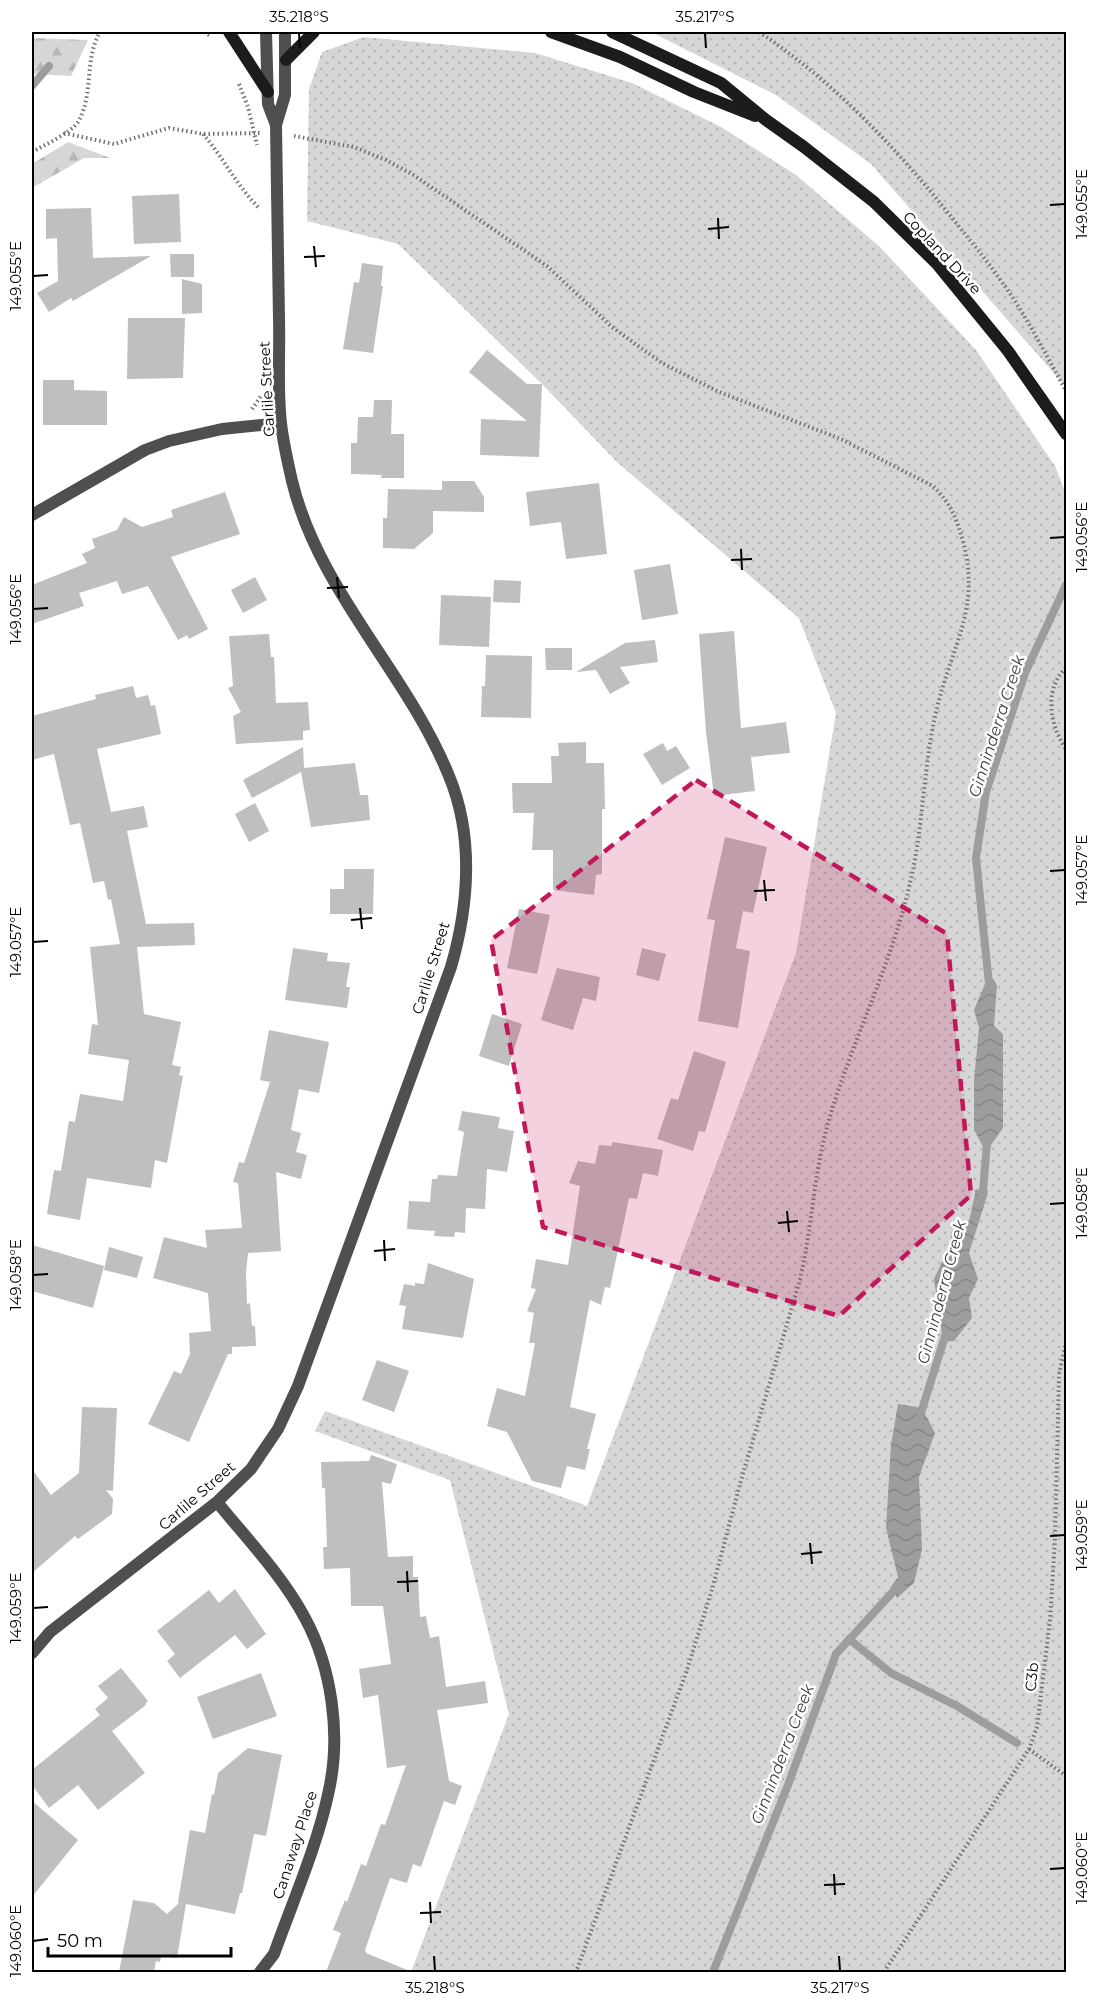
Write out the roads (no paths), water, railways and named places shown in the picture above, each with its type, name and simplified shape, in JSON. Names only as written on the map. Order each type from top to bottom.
[{"type":"main road","points":[[229,32],[268,92]]},
{"type":"main road","points":[[286,60],[314,32]]},
{"type":"main road","name":"Copland Drive","points":[[551,32],[621,57],[711,99],[766,120]]},
{"type":"main road","name":"Copland Drive","points":[[612,32],[721,83],[874,202],[937,264],[1008,351],[1066,434]]},
{"type":"main road","points":[[711,99],[721,83]]},
{"type":"street","name":"Carlile Street","points":[[266,32],[268,104],[276,129]]},
{"type":"street","name":"Carlile Street","points":[[32,1653],[50,1632],[217,1502],[251,1468],[278,1429],[298,1386],[459,940],[467,885],[464,830],[450,777],[425,727],[341,593],[312,540],[292,483],[281,423],[276,129],[285,95],[285,32]]},
{"type":"street","points":[[32,515],[145,450],[170,441],[222,429],[281,423]]},
{"type":"street","name":"Canaway Place","points":[[217,1502],[287,1588],[306,1620],[328,1682],[332,1710],[333,1763],[324,1814],[274,1954],[260,1972]]},
{"type":"water","points":[[989,974],[997,985],[994,1026],[1003,1034],[1003,1128],[986,1152],[974,1130],[974,1080],[979,1028],[974,1010]]},
{"type":"water","points":[[976,1189],[988,1193],[969,1253],[978,1279],[969,1298],[972,1318],[954,1341],[943,1342],[934,1279],[951,1243],[951,1232],[968,1226]]},
{"type":"water","points":[[898,1404],[922,1408],[935,1433],[919,1477],[922,1549],[914,1583],[897,1598],[892,1585],[898,1577],[886,1528],[891,1445]]},
{"type":"waterway","points":[[32,86],[49,66]]},
{"type":"waterway","name":"Ginninderra Creek","points":[[989,984],[976,858],[986,792],[1025,673],[1066,585]]},
{"type":"waterway","name":"Ginninderra Creek","points":[[981,1200],[987,1143]]},
{"type":"waterway","name":"Ginninderra Creek","points":[[920,1416],[946,1333]]},
{"type":"waterway","name":"Ginninderra Creek","points":[[713,1972],[788,1785],[836,1654],[900,1584]]},
{"type":"waterway","points":[[849,1639],[891,1673],[957,1706],[1017,1743]]}]
